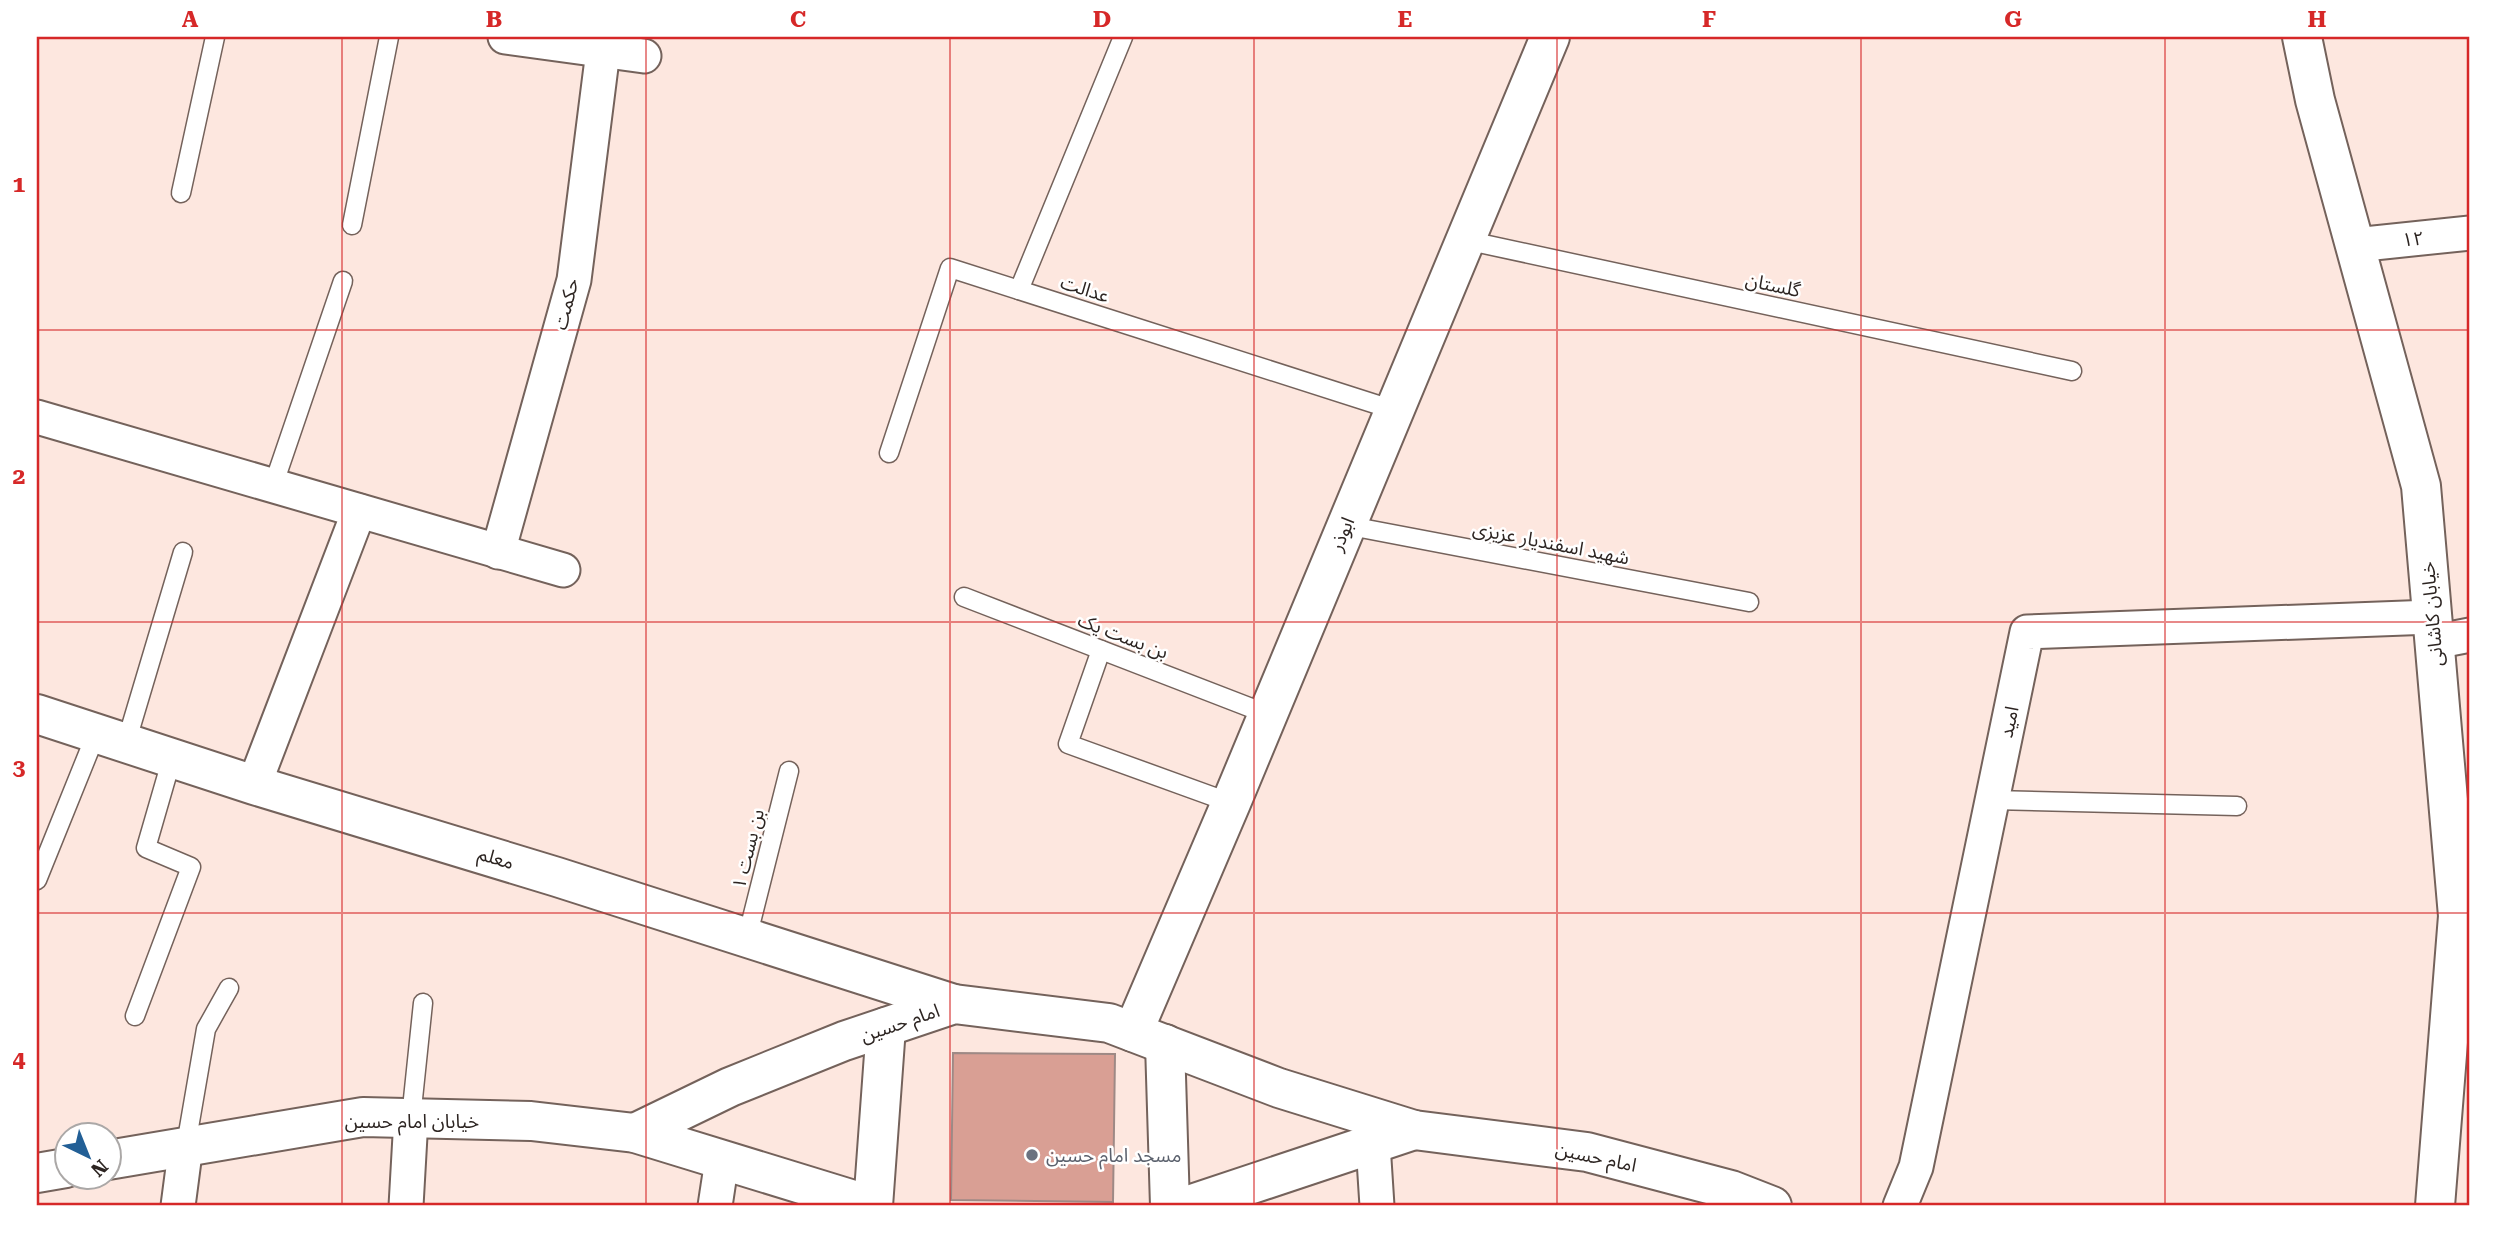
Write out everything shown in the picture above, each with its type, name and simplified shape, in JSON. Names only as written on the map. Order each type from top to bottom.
[{"type":"street","points":[[505,37],[644,57]]},
{"type":"street","name":"ابوذر","points":[[1149,1038],[1231,803],[1550,37]]},
{"type":"street","name":"خیابان کاشانی","points":[[2302,37],[2315,100],[2421,486],[2446,631],[2458,916],[2459,1039],[2435,1206]]},
{"type":"street","name":"حکمت","points":[[498,552],[574,280],[603,51]]},
{"type":"street","name":"۱۲","points":[[2355,246],[2470,233]]},
{"type":"street","points":[[37,417],[563,570]]},
{"type":"street","points":[[254,785],[359,511]]},
{"type":"street","name":"امید","points":[[1900,1206],[1916,1167],[2027,632],[2446,631]]},
{"type":"street","name":"معلم","points":[[37,714],[254,785],[557,877],[954,1004]]},
{"type":"street","name":"امام حسین","points":[[635,1133],[730,1087],[954,1004],[1109,1023],[1279,1088],[1414,1130],[1587,1152],[1731,1198],[1772,1206]]},
{"type":"street","points":[[635,1133],[873,1206],[886,1027]]},
{"type":"street","points":[[1149,1038],[1170,1206]]},
{"type":"street","name":"خیابان امام حسین","points":[[122,1157],[363,1117],[531,1121],[635,1133]]},
{"type":"street","points":[[406,1206],[411,1118]]},
{"type":"street","name":"امام حسین","points":[[1186,1206],[1244,1197],[1414,1130]]},
{"type":"street","points":[[1373,1144],[1377,1206]]},
{"type":"street","points":[[178,1206],[186,1145]]},
{"type":"street","points":[[715,1206],[722,1160]]},
{"type":"lane","points":[[181,193],[215,37]]},
{"type":"lane","points":[[352,225],[390,37]]},
{"type":"lane","points":[[1019,290],[1123,37]]},
{"type":"lane","name":"گلستان","points":[[1465,240],[2073,371]]},
{"type":"lane","name":"عدالت","points":[[889,453],[950,268],[1394,410]]},
{"type":"lane","points":[[273,486],[343,281]]},
{"type":"lane","name":"شهید اسفندیار عزیزی","points":[[1345,525],[1749,602]]},
{"type":"lane","points":[[37,880],[111,738],[183,552]]},
{"type":"lane","name":"بن بست یک","points":[[964,597],[1267,714]]},
{"type":"lane","points":[[1101,650],[1069,744],[1231,803]]},
{"type":"lane","points":[[135,1016],[191,867],[146,848],[172,758]]},
{"type":"lane","name":"بن بست ۱","points":[[747,938],[789,771]]},
{"type":"lane","points":[[1992,800],[2236,806]]},
{"type":"lane","points":[[186,1145],[206,1029],[229,988]]},
{"type":"lane","points":[[411,1118],[423,1003]]},
{"type":"building","name":"مسجد امام حسین","points":[[953,1053],[1115,1054],[1113,1202],[951,1200]]},
{"type":"place","name":"مسجد امام حسین","points":[[1032,1155]]}]
